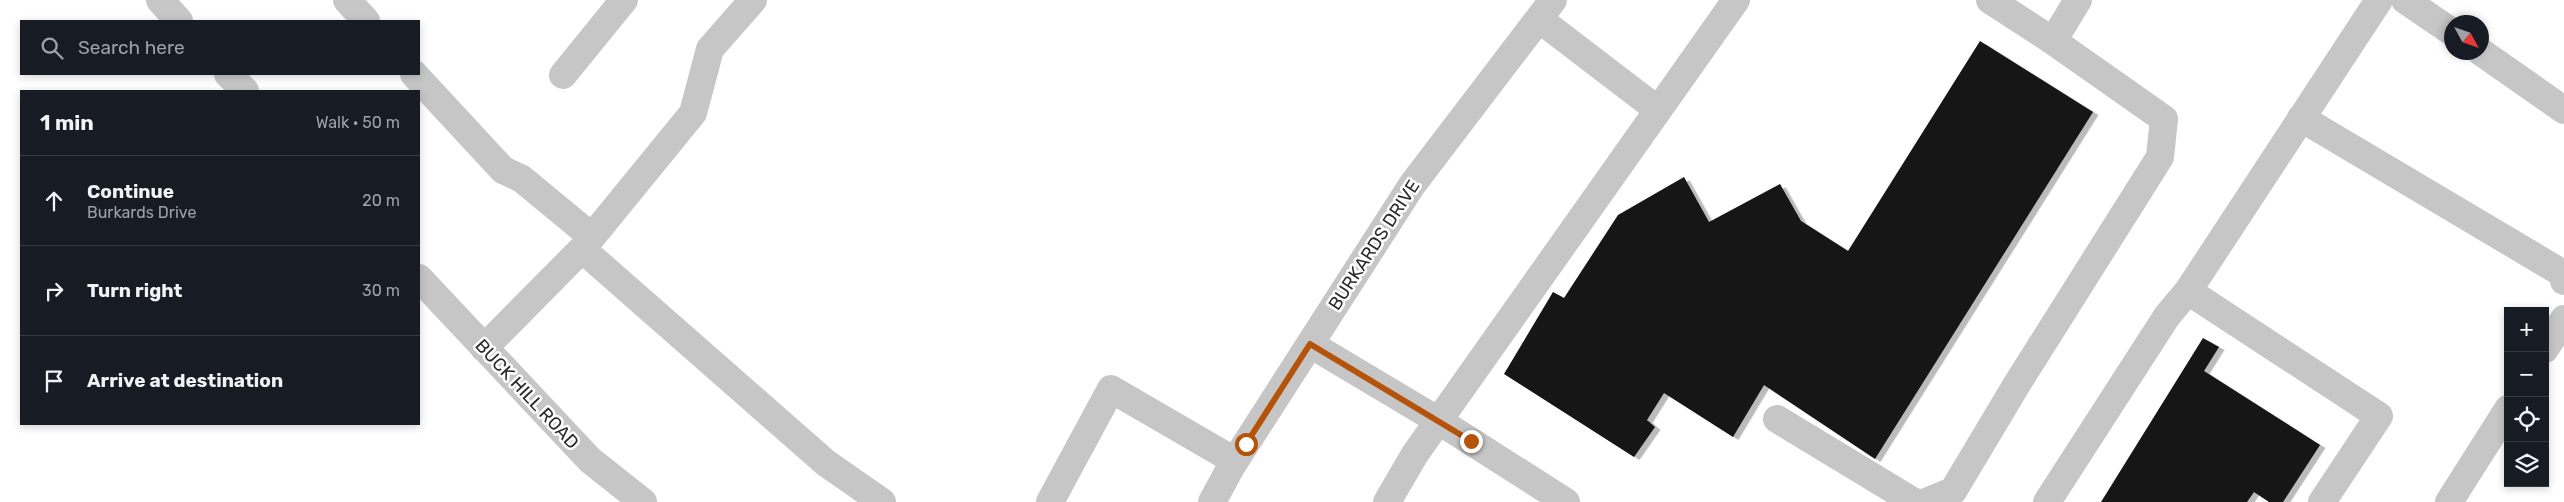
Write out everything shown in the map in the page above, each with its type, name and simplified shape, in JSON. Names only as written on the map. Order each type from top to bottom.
[{"type":"street","points":[[160,0],[178,20]]},
{"type":"street","points":[[347,0],[365,20]]},
{"type":"street","points":[[563,75],[624,0]]},
{"type":"street","points":[[484,348],[586,242],[693,113],[710,49],[753,0]]},
{"type":"street","points":[[1387,502],[1415,454],[1736,0]]},
{"type":"street","points":[[1926,502],[1953,491],[2016,384],[2160,157],[2164,119],[2054,41],[1990,0]]},
{"type":"street","points":[[2054,41],[2078,0]]},
{"type":"street","points":[[2047,502],[2167,316],[2188,292],[2378,0]]},
{"type":"street","points":[[2405,0],[2444,27]]},
{"type":"street","points":[[1546,9],[1658,110]]},
{"type":"street","name":"BURKARDS DRIVE","points":[[1212,502],[1235,461],[1412,185],[1546,9]]},
{"type":"street","points":[[2489,58],[2564,110]]},
{"type":"street","points":[[229,75],[244,90]]},
{"type":"street","points":[[415,75],[503,170],[522,179],[586,242],[826,462],[882,502]]},
{"type":"street","points":[[2301,118],[2562,273],[2564,282]]},
{"type":"street","name":"BUCK HILL ROAD","points":[[420,279],[590,460],[643,502]]},
{"type":"street","points":[[2188,292],[2379,416],[2322,502]]},
{"type":"street","points":[[2549,343],[2564,319]]},
{"type":"street","points":[[1310,344],[1439,421],[1566,502]]},
{"type":"street","points":[[1050,502],[1110,389],[1235,461]]},
{"type":"street","points":[[2449,502],[2504,415]]},
{"type":"street","points":[[1777,419],[1914,502]]},
{"type":"building","points":[[1980,41],[2093,112],[1875,459],[1764,385],[1733,437],[1664,393],[1647,420],[1655,427],[1634,457],[1504,374],[1553,292],[1564,298],[1618,215],[1684,177],[1709,222],[1780,184],[1801,221],[1848,251]]},
{"type":"building","points":[[2203,338],[2219,347],[2204,371],[2320,445],[2283,502],[2269,502],[2254,492],[2247,502],[2101,502]]},
{"type":"route","points":[[1246,444],[1310,344],[1471,441]]}]
